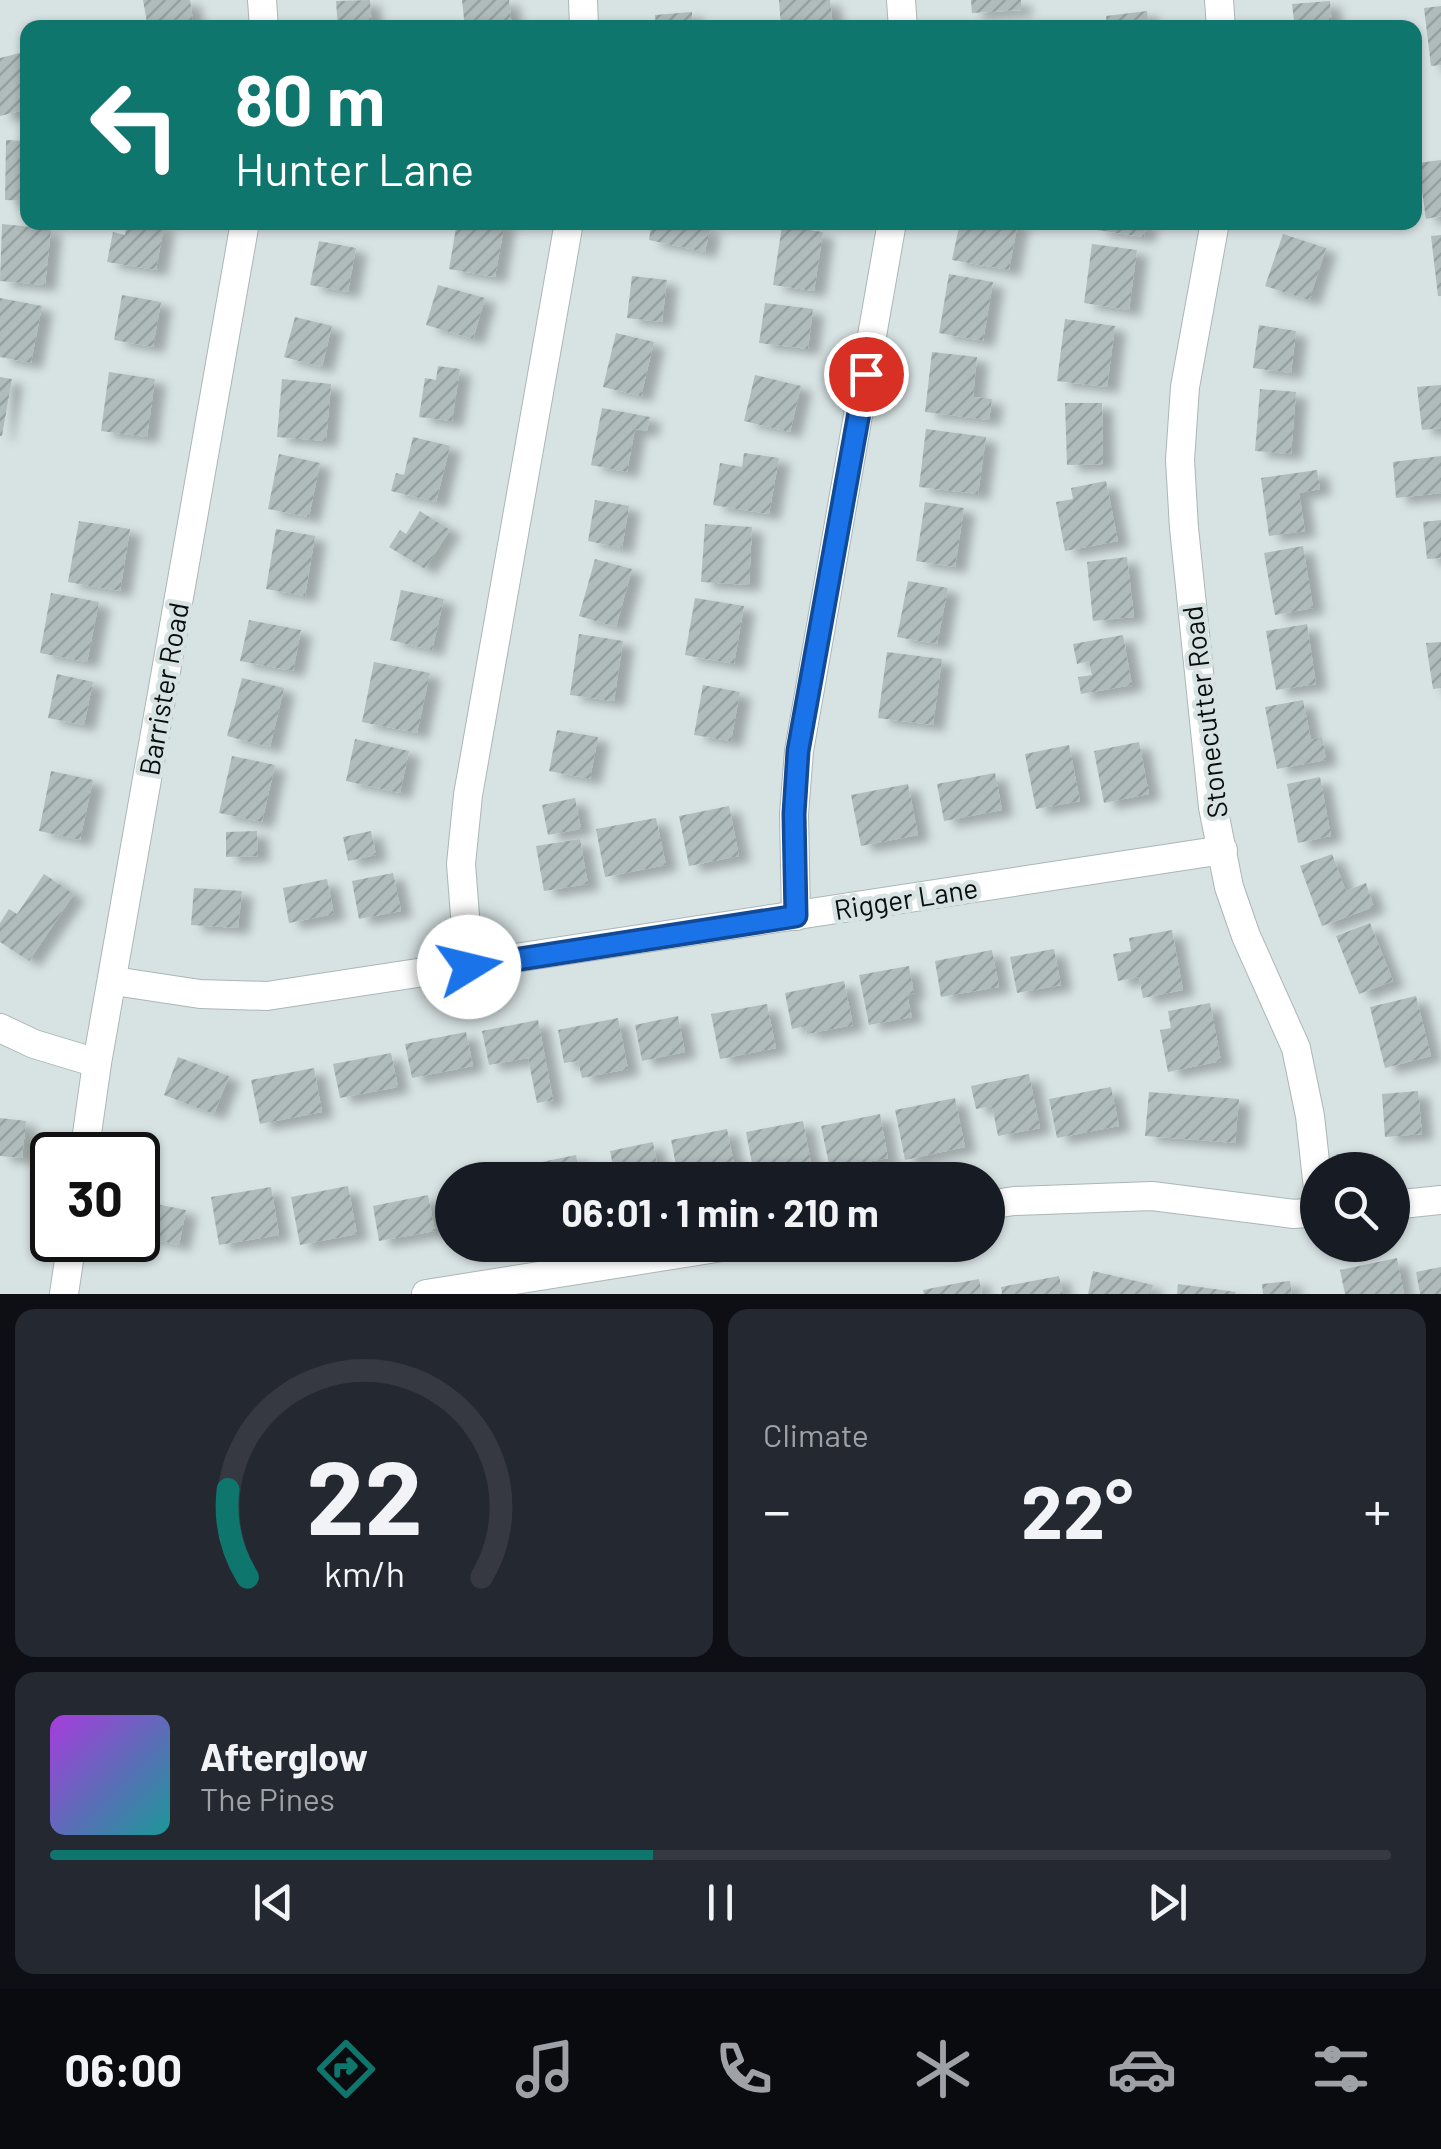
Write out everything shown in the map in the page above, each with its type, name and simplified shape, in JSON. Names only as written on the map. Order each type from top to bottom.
[{"type":"street","name":"Barrister Road","points":[[87,1132],[244,230]]},
{"type":"street","points":[[469,967],[461,864],[468,795],[568,230]]},
{"type":"street","points":[[796,916],[794,814],[798,751],[891,230]]},
{"type":"street","name":"Stonecutter Road","points":[[1213,230],[1185,387],[1180,460],[1213,807],[1228,888],[1296,1048],[1314,1152]]},
{"type":"street","name":"Rigger Lane","points":[[114,981],[200,994],[268,996],[1223,850]]},
{"type":"street","points":[[0,1028],[34,1044],[97,1063]]},
{"type":"street","points":[[1005,1202],[1152,1196],[1300,1214]]},
{"type":"street","points":[[1410,1203],[1441,1200]]},
{"type":"street","points":[[69,1293],[71,1262]]},
{"type":"street","points":[[426,1294],[628,1262]]},
{"type":"building","points":[[143,0],[190,0],[193,20],[147,20]]},
{"type":"building","points":[[370,0],[371,20],[337,20],[336,1]]},
{"type":"building","points":[[462,0],[509,0],[511,20],[464,20]]},
{"type":"building","points":[[779,0],[830,0],[832,20],[780,20]]},
{"type":"building","points":[[971,0],[1021,0],[1021,10],[972,13]]},
{"type":"building","points":[[1330,1],[1331,20],[1294,20],[1292,4]]},
{"type":"building","points":[[1441,6],[1441,65],[1431,66],[1424,8]]},
{"type":"building","points":[[1147,11],[1148,20],[1106,20],[1106,16]]},
{"type":"building","points":[[692,12],[692,20],[655,20],[655,15]]},
{"type":"building","points":[[20,53],[20,111],[0,116],[0,58]]},
{"type":"building","points":[[6,140],[20,141],[20,201],[5,200]]},
{"type":"building","points":[[1441,160],[1441,216],[1426,219],[1422,162]]},
{"type":"building","points":[[2,224],[20,226],[20,230],[51,230],[45,285],[0,281]]},
{"type":"building","points":[[126,230],[163,230],[156,270],[107,262],[113,232],[125,235]]},
{"type":"building","points":[[456,230],[504,230],[495,277],[449,269]]},
{"type":"building","points":[[651,230],[710,230],[705,252],[649,240]]},
{"type":"building","points":[[781,230],[823,232],[814,291],[773,285]]},
{"type":"building","points":[[958,230],[1016,230],[1009,270],[952,260]]},
{"type":"building","points":[[1097,230],[1145,230],[1144,237]]},
{"type":"building","points":[[1283,234],[1326,248],[1309,300],[1265,286]]},
{"type":"building","points":[[1441,235],[1441,296],[1438,296],[1431,236]]},
{"type":"building","points":[[319,241],[356,248],[348,292],[310,285]]},
{"type":"building","points":[[1092,244],[1137,250],[1129,310],[1084,303]]},
{"type":"building","points":[[949,274],[993,282],[983,341],[939,333]]},
{"type":"building","points":[[632,276],[667,280],[662,322],[627,318]]},
{"type":"building","points":[[438,285],[485,298],[473,339],[426,325]]},
{"type":"building","points":[[122,295],[161,302],[153,347],[114,340]]},
{"type":"building","points":[[0,298],[42,306],[31,363],[0,357]]},
{"type":"building","points":[[765,303],[813,309],[808,349],[759,343]]},
{"type":"building","points":[[295,317],[332,326],[322,367],[284,357]]},
{"type":"building","points":[[1065,319],[1115,326],[1107,387],[1057,381]]},
{"type":"building","points":[[1259,325],[1296,331],[1291,373],[1253,368]]},
{"type":"building","points":[[616,333],[654,342],[641,396],[603,387]]},
{"type":"building","points":[[932,352],[977,357],[973,397],[992,399],[989,420],[925,412]]},
{"type":"building","points":[[438,366],[460,369],[452,421],[419,417],[425,378],[436,380]]},
{"type":"building","points":[[109,372],[155,379],[147,437],[101,431]]},
{"type":"building","points":[[755,375],[801,386],[790,432],[744,421]]},
{"type":"building","points":[[0,377],[12,379],[2,436],[0,436]]},
{"type":"building","points":[[282,379],[331,384],[326,441],[277,437]]},
{"type":"building","points":[[1441,385],[1441,428],[1422,430],[1417,387]]},
{"type":"building","points":[[1260,389],[1296,392],[1291,454],[1255,451]]},
{"type":"building","points":[[1065,403],[1102,403],[1103,464],[1067,465]]},
{"type":"building","points":[[602,408],[650,417],[647,431],[635,429],[627,472],[591,465]]},
{"type":"building","points":[[926,429],[986,437],[978,494],[919,487]]},
{"type":"building","points":[[413,437],[450,446],[436,502],[391,491],[396,473],[404,475]]},
{"type":"building","points":[[744,453],[779,458],[769,514],[713,505],[720,463],[742,467]]},
{"type":"building","points":[[279,454],[320,463],[309,517],[268,509]]},
{"type":"building","points":[[1441,456],[1441,493],[1396,498],[1393,462]]},
{"type":"building","points":[[1317,470],[1320,489],[1299,493],[1305,531],[1269,536],[1261,478]]},
{"type":"building","points":[[1106,481],[1118,541],[1065,551],[1056,502],[1073,499],[1071,488]]},
{"type":"building","points":[[595,500],[629,506],[622,548],[588,541]]},
{"type":"building","points":[[925,502],[964,508],[955,567],[916,561]]},
{"type":"building","points":[[420,511],[450,530],[425,569],[389,547],[400,530],[406,534]]},
{"type":"building","points":[[1441,520],[1441,558],[1427,559],[1423,522]]},
{"type":"building","points":[[79,521],[130,529],[120,591],[68,582]]},
{"type":"building","points":[[705,524],[752,527],[749,585],[701,582]]},
{"type":"building","points":[[276,529],[315,536],[305,596],[266,589]]},
{"type":"building","points":[[1303,546],[1313,608],[1275,615],[1264,553]]},
{"type":"building","points":[[1127,557],[1134,617],[1093,621],[1087,562]]},
{"type":"building","points":[[595,559],[632,569],[616,627],[579,616]]},
{"type":"building","points":[[908,581],[948,588],[937,644],[897,637]]},
{"type":"building","points":[[401,590],[444,599],[432,650],[390,640]]},
{"type":"building","points":[[51,593],[99,602],[87,662],[40,653]]},
{"type":"building","points":[[695,598],[744,606],[734,664],[685,655]]},
{"type":"building","points":[[249,620],[301,630],[293,671],[240,661]]},
{"type":"building","points":[[1307,624],[1316,684],[1276,690],[1266,631]]},
{"type":"building","points":[[579,634],[623,641],[614,701],[570,695]]},
{"type":"building","points":[[1123,635],[1132,685],[1081,694],[1078,677],[1092,675],[1089,661],[1077,664],[1073,644]]},
{"type":"building","points":[[1441,642],[1441,688],[1433,689],[1426,643]]},
{"type":"building","points":[[887,652],[942,659],[933,725],[878,718]]},
{"type":"building","points":[[374,662],[430,673],[417,733],[362,722]]},
{"type":"building","points":[[57,674],[93,682],[84,725],[48,718]]},
{"type":"building","points":[[242,678],[284,688],[270,747],[227,736]]},
{"type":"building","points":[[703,685],[740,692],[731,741],[694,735]]},
{"type":"building","points":[[1303,700],[1311,740],[1322,737],[1326,760],[1277,769],[1265,707]]},
{"type":"building","points":[[557,730],[598,737],[590,779],[549,771]]},
{"type":"building","points":[[355,739],[409,751],[400,793],[346,781]]},
{"type":"building","points":[[1139,742],[1149,794],[1104,803],[1094,751]]},
{"type":"building","points":[[1069,745],[1080,801],[1036,809],[1025,754]]},
{"type":"building","points":[[232,756],[275,765],[262,822],[219,813]]},
{"type":"building","points":[[51,771],[93,780],[80,840],[39,831]]},
{"type":"building","points":[[995,773],[1002,810],[944,821],[937,784]]},
{"type":"building","points":[[1320,777],[1331,836],[1298,843],[1287,784]]},
{"type":"building","points":[[908,784],[918,835],[861,846],[851,795]]},
{"type":"building","points":[[575,798],[581,829],[548,835],[542,805]]},
{"type":"building","points":[[729,806],[739,856],[689,866],[679,816]]},
{"type":"building","points":[[656,818],[666,865],[605,877],[596,829]]},
{"type":"building","points":[[257,831],[258,856],[226,857],[226,832]]},
{"type":"building","points":[[371,831],[376,855],[348,861],[343,837]]},
{"type":"building","points":[[580,839],[588,884],[544,891],[536,846]]},
{"type":"building","points":[[1332,854],[1346,891],[1366,883],[1374,907],[1322,926],[1300,866]]},
{"type":"building","points":[[393,873],[401,911],[359,919],[352,881]]},
{"type":"building","points":[[44,874],[74,894],[29,961],[0,942],[0,923],[9,909],[17,914]]},
{"type":"building","points":[[327,879],[334,914],[289,923],[283,888]]},
{"type":"building","points":[[194,888],[242,891],[238,928],[191,925]]},
{"type":"building","points":[[1370,923],[1393,981],[1359,994],[1336,936]]},
{"type":"building","points":[[1172,930],[1183,990],[1143,998],[1139,977],[1118,981],[1113,954],[1131,951],[1129,938]]},
{"type":"building","points":[[1054,949],[1061,985],[1017,993],[1010,957]]},
{"type":"building","points":[[992,950],[999,987],[941,997],[935,961]]},
{"type":"building","points":[[909,966],[914,993],[907,995],[912,1017],[869,1025],[859,975]]},
{"type":"building","points":[[844,981],[853,1025],[807,1034],[806,1026],[792,1029],[785,993]]},
{"type":"building","points":[[1416,996],[1431,1056],[1385,1068],[1370,1007]]},
{"type":"building","points":[[1210,1003],[1221,1061],[1168,1072],[1160,1030],[1171,1028],[1168,1011]]},
{"type":"building","points":[[767,1004],[776,1048],[720,1059],[711,1014]]},
{"type":"building","points":[[678,1016],[685,1052],[642,1061],[635,1025]]},
{"type":"building","points":[[618,1018],[628,1069],[582,1078],[578,1061],[564,1063],[558,1030]]},
{"type":"building","points":[[538,1020],[553,1100],[537,1103],[528,1058],[489,1065],[482,1031]]},
{"type":"building","points":[[466,1032],[473,1066],[412,1078],[405,1044]]},
{"type":"building","points":[[391,1053],[398,1087],[340,1098],[333,1064]]},
{"type":"building","points":[[178,1057],[229,1076],[214,1114],[164,1095]]},
{"type":"building","points":[[314,1068],[322,1112],[260,1124],[251,1080]]},
{"type":"building","points":[[1029,1074],[1040,1128],[998,1136],[992,1106],[976,1109],[971,1086]]},
{"type":"building","points":[[1111,1087],[1119,1126],[1057,1138],[1049,1099]]},
{"type":"building","points":[[1418,1091],[1422,1134],[1385,1137],[1382,1094]]},
{"type":"building","points":[[1149,1092],[1239,1099],[1235,1143],[1145,1136]]},
{"type":"building","points":[[955,1098],[965,1147],[905,1160],[895,1110]]},
{"type":"building","points":[[880,1114],[888,1158],[829,1162],[821,1126]]},
{"type":"building","points":[[0,1118],[26,1121],[22,1158],[0,1156]]},
{"type":"building","points":[[803,1121],[811,1162],[752,1162],[746,1132]]},
{"type":"building","points":[[727,1129],[734,1162],[675,1162],[671,1140]]},
{"type":"building","points":[[653,1142],[657,1162],[612,1162],[610,1151]]},
{"type":"building","points":[[576,1155],[577,1162],[542,1162]]},
{"type":"building","points":[[348,1186],[357,1234],[300,1245],[291,1197]]},
{"type":"building","points":[[271,1187],[279,1235],[219,1245],[211,1197]]},
{"type":"building","points":[[428,1195],[435,1231],[379,1241],[373,1206]]},
{"type":"building","points":[[160,1205],[186,1210],[179,1245],[160,1241]]},
{"type":"building","points":[[1398,1262],[1404,1294],[1345,1294],[1340,1270]]},
{"type":"building","points":[[1441,1267],[1441,1294],[1420,1294],[1416,1272]]},
{"type":"building","points":[[1093,1271],[1153,1285],[1151,1294],[1088,1294]]},
{"type":"building","points":[[1059,1276],[1063,1294],[1002,1294],[1001,1287]]},
{"type":"building","points":[[979,1279],[982,1294],[924,1294],[923,1290]]},
{"type":"building","points":[[1290,1281],[1292,1294],[1263,1294],[1262,1284]]},
{"type":"building","points":[[1178,1284],[1236,1292],[1177,1294]]},
{"type":"route","points":[[469,967],[796,916],[794,814],[798,751],[866,374]]}]
